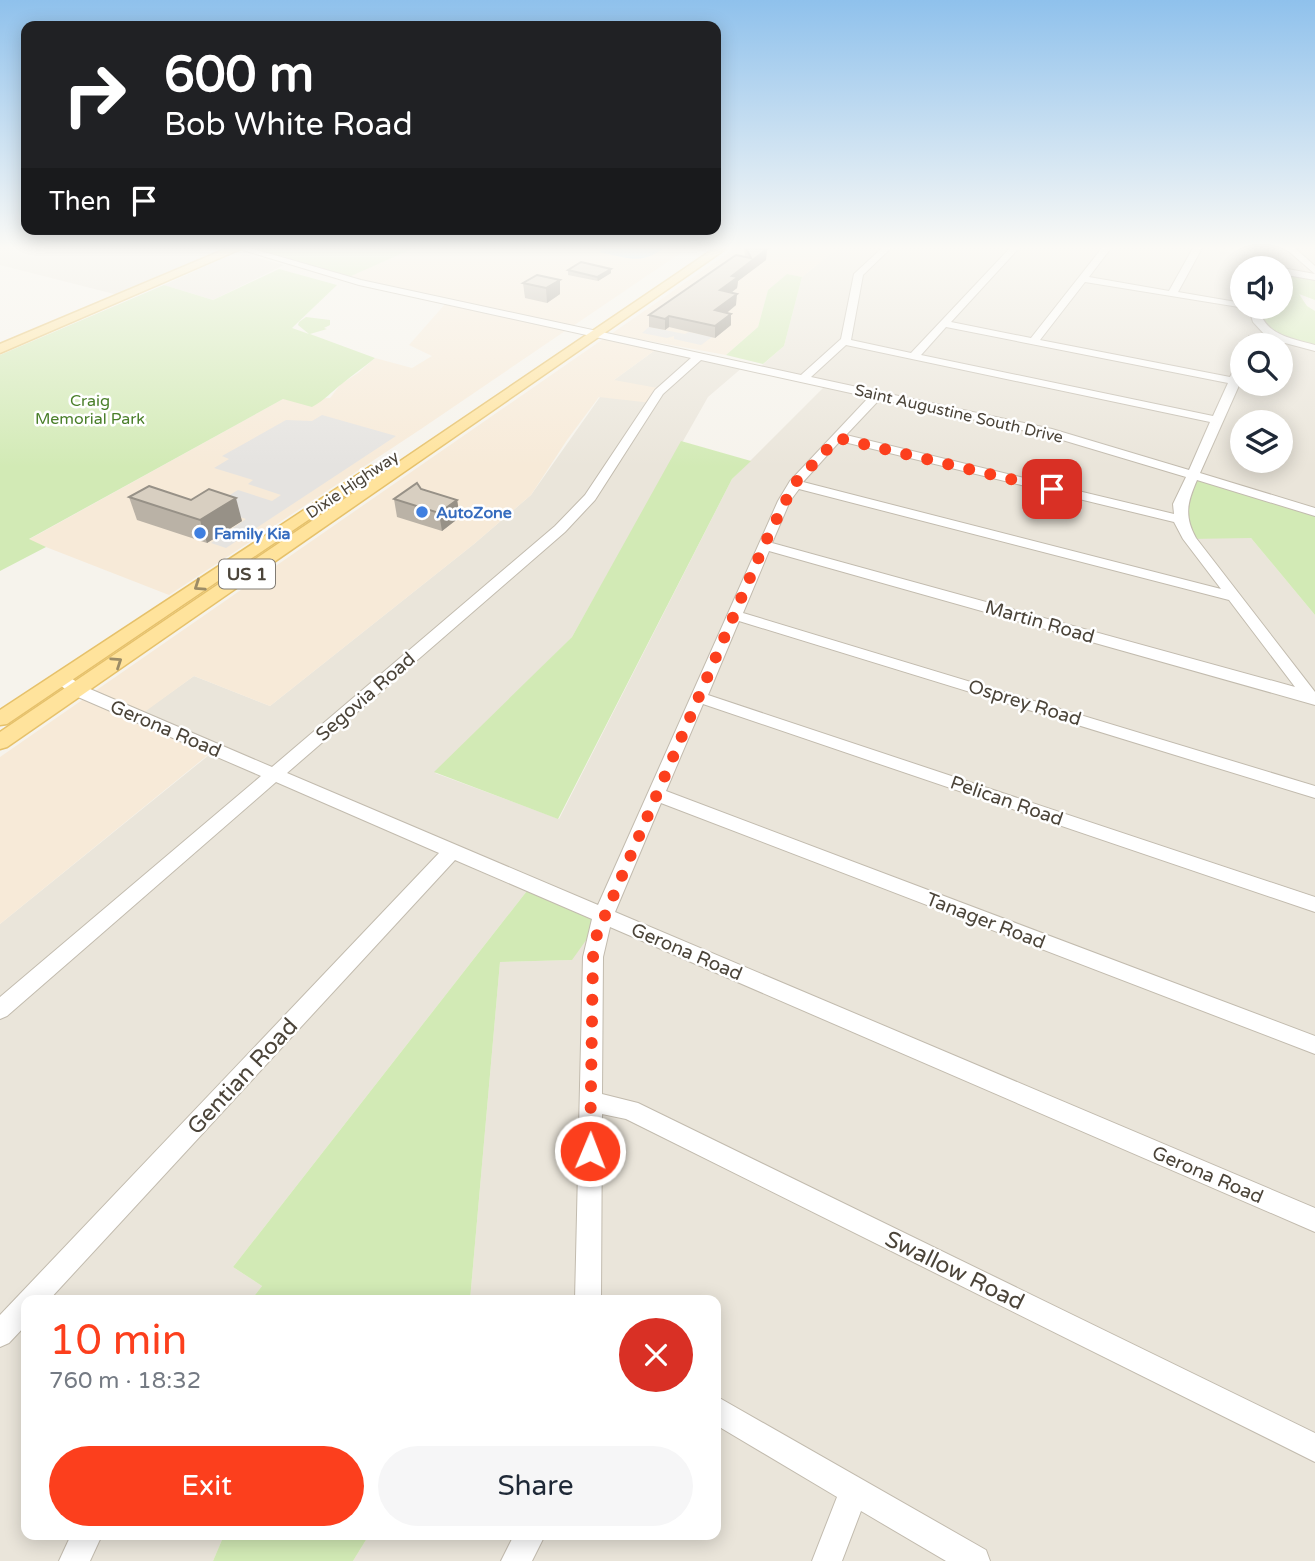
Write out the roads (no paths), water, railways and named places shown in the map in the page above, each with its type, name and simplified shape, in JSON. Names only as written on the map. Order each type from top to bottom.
[{"type":"main road","points":[[0,349],[67,321]]},
{"type":"main road","name":"Dixie Highway","points":[[383,480],[492,405],[603,321]]},
{"type":"main road","name":"Dixie Highway","points":[[0,719],[365,475],[605,321]]},
{"type":"main road","points":[[365,475],[383,480]]},
{"type":"main road","name":"US 1","points":[[0,742],[383,480]]},
{"type":"street","name":"Saint Augustine South Drive","points":[[541,321],[1052,433],[1315,512]]},
{"type":"street","points":[[804,378],[845,342],[849,321]]},
{"type":"street","points":[[914,356],[947,321]]},
{"type":"street","points":[[1034,341],[1050,321]]},
{"type":"street","points":[[1256,323],[1269,333]]},
{"type":"street","points":[[1254,333],[1256,323]]},
{"type":"street","points":[[944,324],[1230,380]]},
{"type":"street","points":[[845,342],[1217,420]]},
{"type":"street","points":[[1293,342],[1315,348]]},
{"type":"street","name":"Segovia Road","points":[[0,1010],[568,521],[590,497],[659,392],[700,355]]},
{"type":"street","points":[[1230,392],[1180,503],[1180,519],[1186,534],[1313,699]]},
{"type":"street","points":[[588,1295],[593,957],[603,916],[764,545],[794,484],[878,394]]},
{"type":"street","points":[[838,438],[1180,519]]},
{"type":"street","points":[[794,484],[1235,597]]},
{"type":"street","name":"Martin Road","points":[[764,545],[1313,699]]},
{"type":"street","name":"Osprey Road","points":[[734,615],[1315,792]]},
{"type":"street","name":"Gerona Road","points":[[60,678],[77,690],[1315,1220]]},
{"type":"street","name":"Pelican Road","points":[[698,696],[1315,905]]},
{"type":"street","name":"Tanager Road","points":[[656,794],[1315,1045]]},
{"type":"street","name":"Gentian Road","points":[[40,1295],[452,851]]},
{"type":"street","name":"Swallow Road","points":[[591,1102],[631,1110],[1315,1448]]},
{"type":"street","name":"Gentian Road","points":[[0,1334],[21,1314]]},
{"type":"street","points":[[721,1413],[975,1561]]},
{"type":"street","points":[[827,1561],[854,1491]]},
{"type":"street","points":[[74,1561],[84,1540]]},
{"type":"street","points":[[516,1561],[527,1540]]},
{"type":"place","name":"AutoZone","points":[[422,512]]},
{"type":"place","name":"Family Kia","points":[[200,533]]},
{"type":"park label","name":"Craig Memorial Park","points":[[90,409]]}]
